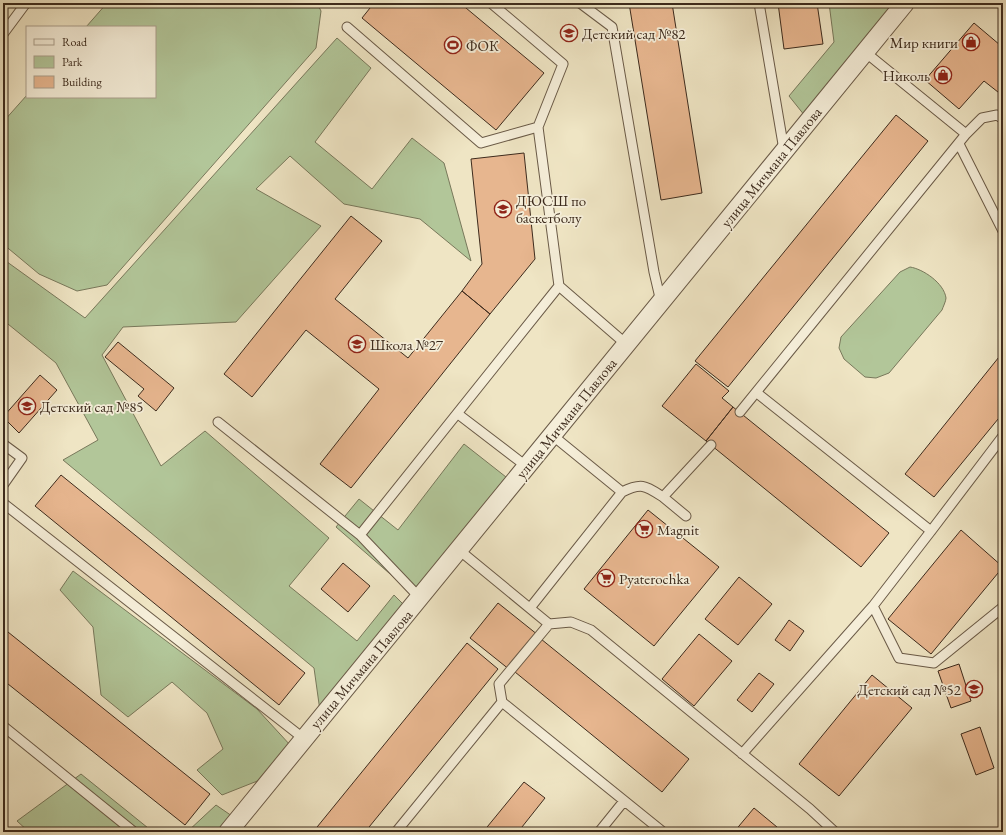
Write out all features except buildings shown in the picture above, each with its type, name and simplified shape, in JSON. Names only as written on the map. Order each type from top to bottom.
[{"type":"street","name":"улица Мичмана Павлова","points":[[228,832],[303,738],[420,598],[526,466],[905,3]]},
{"type":"lane","points":[[3,34],[26,3]]},
{"type":"lane","points":[[491,3],[563,64],[538,127],[559,286],[626,344]]},
{"type":"lane","points":[[580,3],[612,28],[654,272],[661,302]]},
{"type":"lane","points":[[759,3],[784,150]]},
{"type":"lane","points":[[347,27],[482,143],[538,127]]},
{"type":"lane","points":[[865,52],[966,134]]},
{"type":"lane","points":[[740,412],[757,393],[966,134],[982,118],[997,115],[1003,119]]},
{"type":"lane","points":[[958,144],[1003,231]]},
{"type":"lane","points":[[360,535],[559,286]]},
{"type":"lane","points":[[757,393],[932,531]]},
{"type":"lane","points":[[458,414],[526,466]]},
{"type":"lane","points":[[218,422],[360,535],[420,598]]},
{"type":"lane","points":[[552,435],[622,492]]},
{"type":"lane","points":[[742,754],[873,606],[932,531],[1003,436]]},
{"type":"lane","points":[[3,444],[22,458],[3,485]]},
{"type":"lane","points":[[663,497],[711,445]]},
{"type":"lane","points":[[530,608],[622,492],[632,487],[645,486],[663,497],[686,516]]},
{"type":"lane","points":[[3,503],[303,738]]},
{"type":"lane","points":[[459,550],[549,624]]},
{"type":"lane","points":[[873,606],[899,658],[934,662],[1003,607]]},
{"type":"lane","points":[[663,832],[502,702],[499,684],[549,624],[571,622],[591,630],[835,832]]},
{"type":"lane","points":[[396,832],[502,702]]},
{"type":"lane","points":[[3,726],[134,832]]},
{"type":"lane","points":[[599,832],[624,801]]},
{"type":"green space","points":[[107,3],[317,3],[321,11],[316,48],[107,285],[77,291],[39,274],[3,244],[3,122],[26,96],[26,98],[156,98],[156,26],[87,26]]},
{"type":"green space","points":[[829,3],[897,3],[805,116],[789,96],[834,42]]},
{"type":"green space","points":[[337,38],[371,68],[315,142],[372,189],[412,138],[444,163],[471,261],[420,219],[344,204],[290,156],[256,189],[321,226],[236,322],[123,327],[102,355],[161,466],[205,431],[329,538],[289,586],[357,641],[394,595],[403,604],[320,711],[314,668],[63,460],[98,440],[56,363],[3,320],[3,259],[85,318]]},
{"type":"green space","points":[[910,267],[927,274],[941,287],[946,298],[942,310],[889,373],[876,378],[865,377],[844,359],[839,348],[841,337],[900,272]]},
{"type":"green space","points":[[464,444],[506,477],[412,593],[336,527],[359,499],[398,530]]},
{"type":"green space","points":[[73,571],[257,709],[291,746],[265,778],[222,795],[197,770],[223,749],[207,713],[172,682],[128,717],[101,695],[93,627],[60,590]]},
{"type":"green space","points":[[81,774],[153,832],[29,832],[17,821]]},
{"type":"green space","points":[[216,805],[232,816],[218,832],[187,832]]},
{"type":"place","name":"Детский сад №82","points":[[569,33]]},
{"type":"place","name":"Мир книги","points":[[971,42]]},
{"type":"place","name":"ФОК","points":[[453,45]]},
{"type":"place","name":"Николь","points":[[943,75]]},
{"type":"place","name":"ДЮСШ по баскетболу","points":[[503,209]]},
{"type":"place","name":"Школа №27","points":[[357,344]]},
{"type":"place","name":"Детский сад №85","points":[[27,406]]},
{"type":"place","name":"Magnit","points":[[644,529]]},
{"type":"place","name":"Pyaterochka","points":[[606,578]]},
{"type":"place","name":"Детский сад №52","points":[[974,689]]}]
